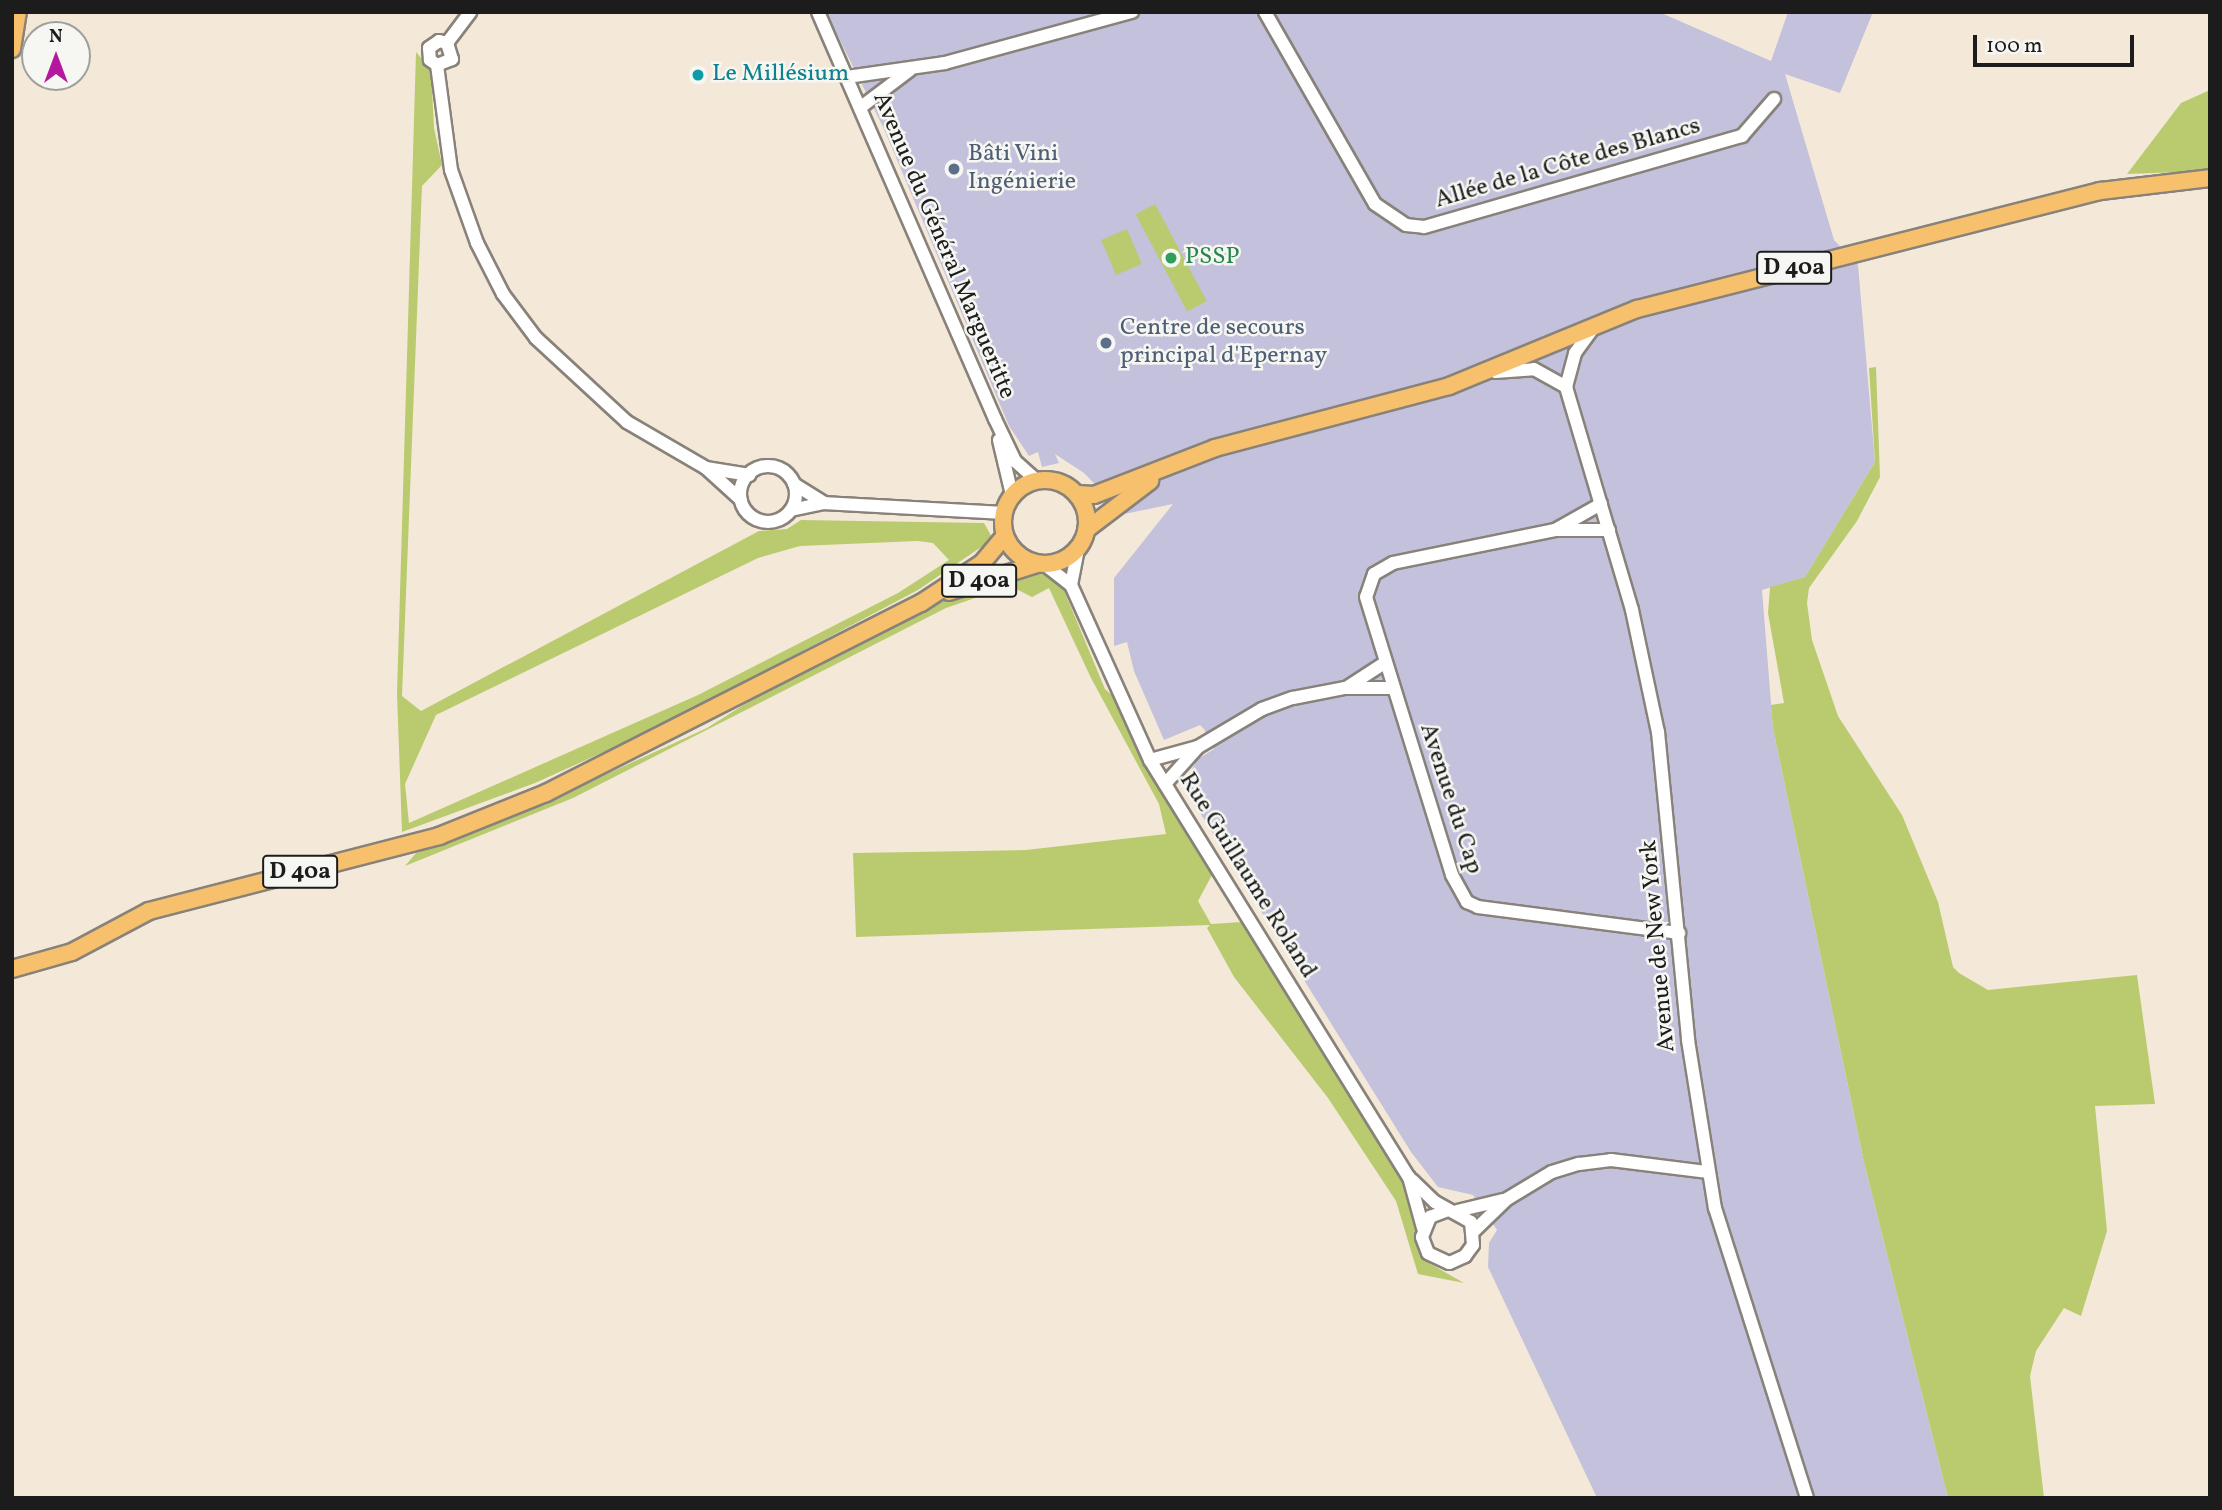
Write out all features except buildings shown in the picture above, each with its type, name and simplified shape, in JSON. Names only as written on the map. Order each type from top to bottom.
[{"type":"main road","points":[[12,48],[18,12]]},
{"type":"main road","name":"D 40a","points":[[1077,494],[1094,495],[1169,468],[1215,447],[1413,397],[1480,374],[1599,322],[2087,194],[2210,178]]},
{"type":"main road","name":"D 40a","points":[[1086,530],[1169,468]]},
{"type":"main road","points":[[1037,481],[1057,482],[1077,494],[1087,516],[1086,530],[1078,549],[1058,562],[1041,564],[1015,553],[1005,536],[1003,513],[1012,495],[1037,481]]},
{"type":"main road","name":"D 40a","points":[[12,970],[72,952],[149,911],[398,848],[483,819],[588,774],[921,603],[982,563],[1005,536]]},
{"type":"main road","name":"D 40a","points":[[921,603],[1002,572],[1041,564]]},
{"type":"street","points":[[447,43],[470,12]]},
{"type":"street","name":"Avenue du Général Margueritte","points":[[818,12],[995,419],[1015,461],[1037,481]]},
{"type":"street","points":[[847,77],[913,68],[1132,12]]},
{"type":"street","name":"Allée de la Côte des Blancs","points":[[1265,12],[1375,204],[1406,225],[1424,227],[1742,136],[1774,99]]},
{"type":"street","points":[[447,43],[439,41],[429,47],[430,60],[437,65],[444,135],[458,196],[503,293],[536,338],[617,415],[671,451],[706,468],[759,520],[777,521],[791,510],[824,503],[1003,513]]},
{"type":"street","points":[[437,65],[452,59],[447,43]]},
{"type":"street","points":[[860,107],[889,82],[913,68]]},
{"type":"street","points":[[1480,374],[1534,369],[1566,387],[1575,353],[1599,322]]},
{"type":"street","name":"Avenue de New York","points":[[1566,387],[1632,610],[1658,732],[1688,1040],[1708,1172],[1744,1307],[1807,1498]]},
{"type":"street","name":"Avenue du Général Margueritte","points":[[995,419],[1012,495]]},
{"type":"street","points":[[706,468],[749,475],[774,467],[794,484],[824,503]]},
{"type":"street","points":[[741,500],[749,475]]},
{"type":"street","points":[[791,510],[794,484]]},
{"type":"street","points":[[1555,530],[1601,504]]},
{"type":"street","points":[[1555,530],[1608,530]]},
{"type":"street","name":"Avenue du Cap","points":[[1555,530],[1393,563],[1369,580],[1366,597],[1383,664],[1452,875],[1467,902],[1478,907],[1679,933]]},
{"type":"street","points":[[1041,564],[1071,585],[1078,549]]},
{"type":"street","name":"Rue Guillaume Roland","points":[[1071,585],[1150,760],[1409,1177],[1423,1228]]},
{"type":"street","points":[[1345,688],[1383,664]]},
{"type":"street","points":[[1150,760],[1198,747],[1262,709],[1345,688],[1393,688]]},
{"type":"street","points":[[1165,783],[1198,747]]},
{"type":"street","points":[[1507,1199],[1430,1217],[1423,1228],[1428,1254],[1449,1263],[1469,1252],[1474,1231],[1507,1199],[1552,1172],[1579,1164],[1611,1160],[1708,1172]]},
{"type":"street","name":"Rue Guillaume Roland","points":[[1409,1177],[1452,1210]]},
{"type":"street","points":[[1452,1210],[1474,1231]]},
{"type":"shaded area","points":[[826,12],[1659,12],[1771,61],[1788,12],[1873,12],[1840,93],[1785,74],[1834,240],[1858,265],[1875,462],[1805,577],[1762,590],[1773,728],[1864,1162],[1948,1498],[1597,1498],[1488,1267],[1489,1243],[1497,1230],[1473,1195],[1438,1187],[1411,1152],[1194,803],[1186,779],[1198,759],[1214,749],[1204,729],[1200,725],[1164,740],[1134,671],[1127,642],[1114,646],[1114,578],[1173,504],[1124,514],[1084,473],[1055,454],[1059,463],[1042,467],[1038,452],[1029,456],[1009,426],[884,129]]},
{"type":"green space","points":[[416,52],[431,70],[434,128],[442,165],[422,186],[402,696],[421,711],[759,531],[787,529],[801,520],[984,523],[993,539],[918,590],[659,727],[535,783],[402,832],[397,694]],"holes":[[[917,541],[933,543],[949,560],[898,593],[698,695],[409,823],[405,784],[436,715],[758,558],[800,546]]]},
{"type":"green space","points":[[2210,90],[2210,171],[2127,174],[2181,103]]},
{"type":"green space","name":"PSSP","points":[[1155,204],[1207,301],[1187,311],[1136,214]]},
{"type":"green space","points":[[1127,229],[1142,264],[1116,275],[1101,240]]},
{"type":"green space","points":[[1876,367],[1880,477],[1857,521],[1809,588],[1807,603],[1812,640],[1838,716],[1902,815],[1938,902],[1953,967],[1959,973],[1988,990],[2137,975],[2155,1104],[2095,1106],[2107,1231],[2081,1316],[2064,1308],[2036,1351],[2030,1376],[2044,1498],[1948,1498],[1864,1162],[1773,728],[1771,705],[1784,703],[1768,613],[1770,587],[1805,577],[1875,462],[1869,368]]},
{"type":"green space","points":[[1024,568],[1050,574],[1063,588],[1105,689],[1114,697],[1144,760],[1213,873],[1198,901],[1211,924],[1242,922],[1406,1183],[1417,1214],[1418,1251],[1427,1262],[1464,1283],[1418,1274],[1396,1201],[1328,1098],[1234,977],[1207,928],[1210,925],[856,937],[853,853],[1026,850],[1166,834],[1159,804],[1091,678],[1049,588],[1032,597],[1010,586],[946,608],[573,798],[405,866],[416,853],[511,818],[707,728],[764,692],[942,600]]},
{"type":"place","name":"Le Millésium","points":[[698,75]]},
{"type":"place","name":"Bâti Vini Ingénierie","points":[[954,169]]},
{"type":"place","name":"PSSP","points":[[1171,258]]},
{"type":"place","name":"Centre de secours principal d'Epernay","points":[[1106,343]]}]
